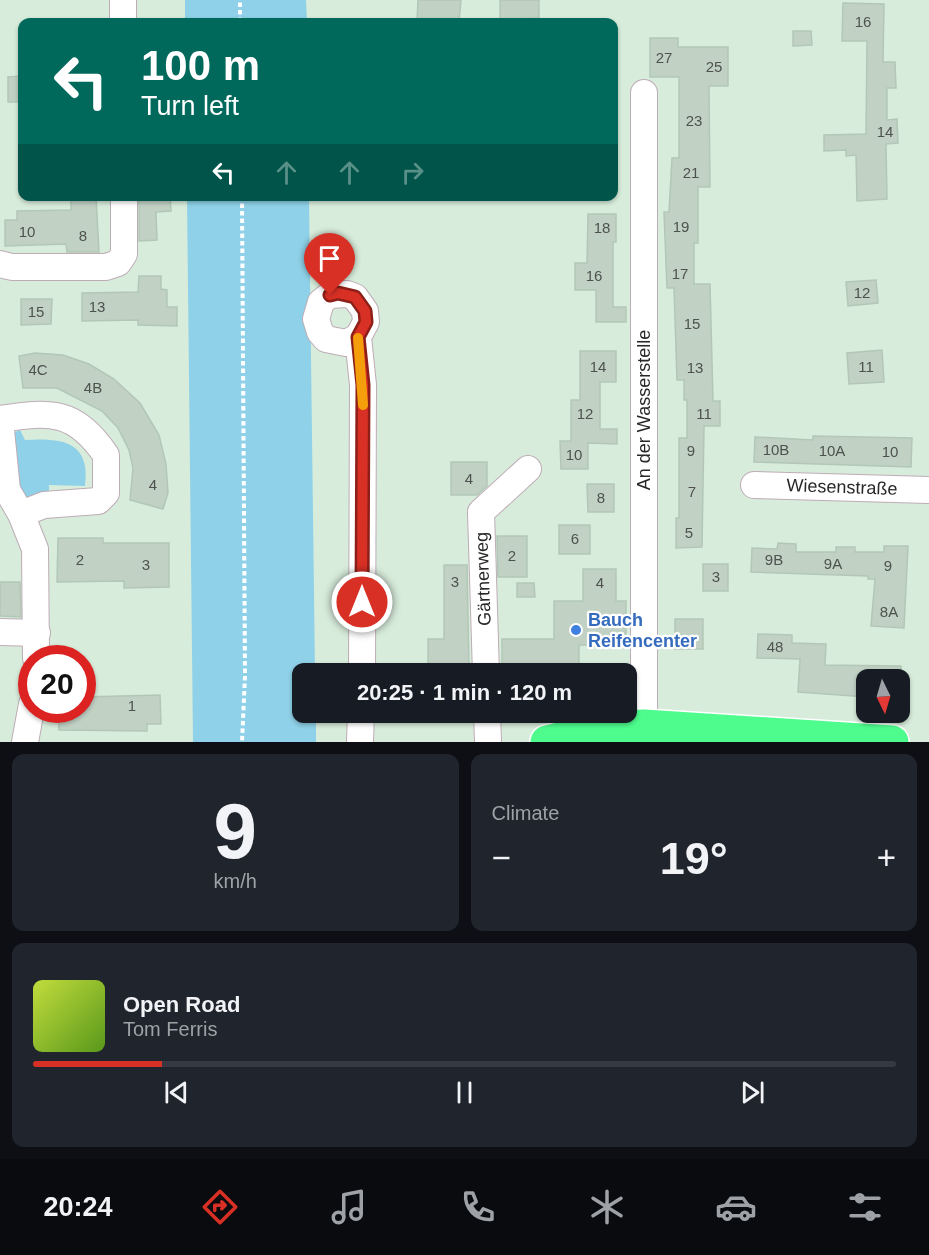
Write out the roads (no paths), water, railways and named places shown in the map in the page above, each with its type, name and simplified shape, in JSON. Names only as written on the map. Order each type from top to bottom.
[{"type":"main road","points":[[547,742],[603,728],[644,726],[892,742]]},
{"type":"street","points":[[123,0],[123,18]]},
{"type":"street","name":"An der Wasserstelle","points":[[644,93],[644,726]]},
{"type":"street","points":[[0,264],[12,267],[106,267],[118,263],[124,254],[124,201]]},
{"type":"street","points":[[358,337],[363,385],[362,663]]},
{"type":"street","points":[[21,514],[44,506],[98,501],[106,493],[106,456],[96,440],[81,426],[64,418],[41,412],[0,419],[7,490],[21,514],[35,549],[37,645]]},
{"type":"street","name":"Gärtnerweg","points":[[486,663],[482,512],[528,469]]},
{"type":"street","name":"Wiesenstraße","points":[[754,485],[929,490]]},
{"type":"street","points":[[0,632],[37,633]]},
{"type":"street","points":[[25,742],[28,723]]},
{"type":"street","points":[[360,742],[361,723]]},
{"type":"street","points":[[487,723],[488,742]]},
{"type":"place","name":"Bauch Reifencenter","points":[[576,630]]}]
